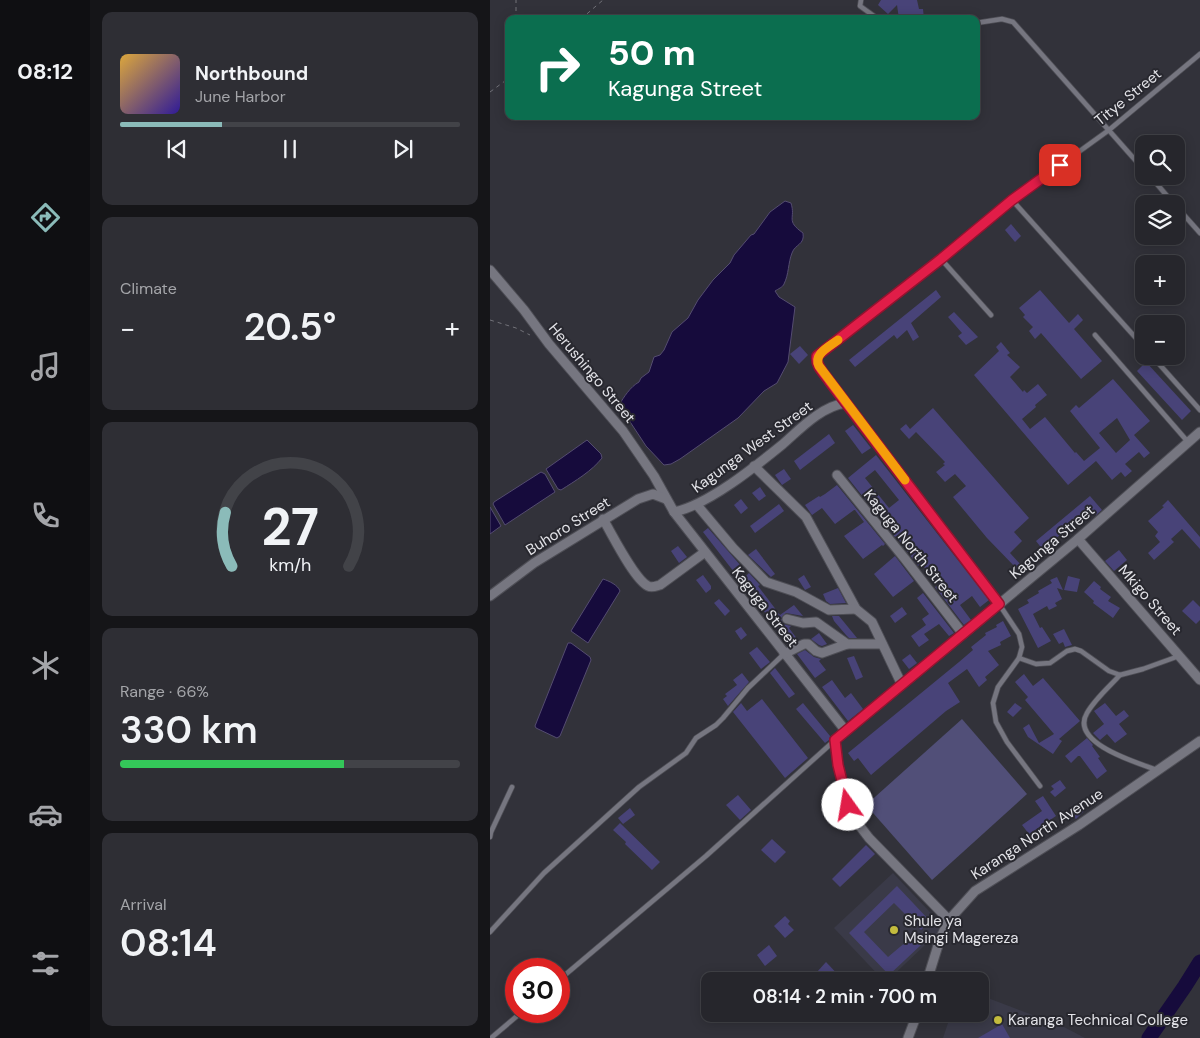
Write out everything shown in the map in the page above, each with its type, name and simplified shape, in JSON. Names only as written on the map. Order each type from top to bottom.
[{"type":"street","name":"Herushingo Street","points":[[490,270],[524,310],[549,344],[623,431],[654,476],[666,498]]},
{"type":"street","name":"Kagunga West Street","points":[[674,512],[697,505],[754,466],[824,410],[846,403]]},
{"type":"street","name":"Kagunga Street","points":[[835,740],[1078,539],[1200,432]]},
{"type":"street","points":[[754,466],[806,517],[856,609],[872,622],[902,685]]},
{"type":"street","name":"Kaguga North Street","points":[[836,475],[963,634]]},
{"type":"street","name":"Buhoro Street","points":[[490,596],[534,563],[638,499],[653,494],[666,498]]},
{"type":"street","name":"Kaguga Street","points":[[666,498],[674,512],[845,730]]},
{"type":"street","points":[[697,505],[733,548],[766,582],[796,592],[829,610],[856,609]]},
{"type":"street","points":[[603,519],[636,574],[648,586],[660,585],[705,552]]},
{"type":"street","name":"Mkigo Street","points":[[1078,539],[1200,680]]},
{"type":"street","points":[[787,619],[803,623],[816,622],[847,644]]},
{"type":"street","points":[[784,654],[804,644],[808,644],[816,651],[822,653],[847,644],[882,644]]},
{"type":"street","points":[[835,740],[838,765],[848,805],[856,821],[869,838],[949,920]]},
{"type":"street","name":"Karanga North Avenue","points":[[930,972],[940,940],[949,920],[975,891],[1080,826],[1200,741]]},
{"type":"street","points":[[908,1038],[914,1022]]},
{"type":"lane","points":[[861,0],[860,6],[872,15]]},
{"type":"lane","points":[[980,22],[1002,18],[1013,22],[1135,160]]},
{"type":"lane","name":"Titye Street","points":[[1019,658],[1022,647],[1019,634],[999,604],[846,403],[819,366],[816,361],[817,356],[941,259],[1012,200],[1108,130],[1200,54]]},
{"type":"lane","points":[[1158,185],[1166,195]]},
{"type":"lane","points":[[1012,200],[1135,337]]},
{"type":"lane","points":[[1185,216],[1200,233]]},
{"type":"lane","points":[[941,259],[991,315]]},
{"type":"lane","points":[[1095,334],[1188,442]]},
{"type":"lane","points":[[1160,365],[1200,410]]},
{"type":"lane","points":[[1040,786],[1007,742],[996,722],[993,703],[998,687],[1019,658],[1036,664],[1050,663],[1075,649],[1081,651],[1109,671],[1120,675]]},
{"type":"lane","points":[[490,932],[544,873],[639,787],[686,753],[696,738],[719,722],[748,688],[784,654]]},
{"type":"lane","points":[[1157,770],[1116,755],[1100,746],[1090,736],[1084,724],[1086,714],[1120,675],[1143,669],[1180,655]]},
{"type":"lane","points":[[570,971],[706,856],[835,740]]},
{"type":"lane","points":[[490,837],[512,787]]},
{"type":"lane","points":[[494,1037],[510,1023]]},
{"type":"path","points":[[516,0],[516,15]]},
{"type":"path","points":[[586,15],[603,0]]},
{"type":"path","points":[[490,92],[505,81]]},
{"type":"path","points":[[490,320],[516,328],[532,336]]},
{"type":"shaded area","points":[[785,201],[791,203],[794,225],[803,233],[803,240],[792,253],[783,285],[775,291],[779,297],[795,307],[788,362],[777,383],[764,391],[738,418],[680,459],[671,464],[664,465],[646,446],[619,405],[630,389],[649,372],[654,357],[660,355],[664,350],[672,332],[688,318],[698,300],[713,280],[730,263],[734,255],[754,234],[770,212]]},
{"type":"shaded area","points":[[587,440],[601,454],[602,458],[583,476],[561,490],[558,489],[546,469]]},
{"type":"shaded area","points":[[541,472],[545,474],[555,492],[505,525],[493,504],[494,502]]},
{"type":"shaded area","points":[[490,507],[501,526],[490,534]]},
{"type":"shaded area","points":[[603,579],[615,585],[620,591],[588,643],[571,631]]},
{"type":"shaded area","points":[[568,643],[571,643],[590,657],[591,660],[560,736],[557,738],[535,726]]},
{"type":"shaded area","points":[[962,719],[1027,794],[932,880],[866,805]]},
{"type":"shaded area","points":[[893,873],[944,927],[896,972],[876,972],[834,928]]},
{"type":"shaded area","name":"Karanga Technical College","points":[[989,998],[1064,1027],[1085,1038],[943,1038],[948,1022],[989,1022]]},
{"type":"building","points":[[881,0],[917,0],[919,9],[923,9],[924,15],[898,15],[897,5],[888,14],[878,5]]},
{"type":"building","points":[[1011,224],[1021,236],[1015,242],[1005,230]]},
{"type":"building","points":[[936,290],[941,297],[911,323],[919,337],[913,341],[907,330],[897,339],[894,335],[855,367],[849,360]]},
{"type":"building","points":[[1040,290],[1069,323],[1078,314],[1083,320],[1074,329],[1102,361],[1081,379],[1041,333],[1035,339],[1029,331],[1033,327],[1023,317],[1025,315],[1019,308]]},
{"type":"building","points":[[954,312],[978,337],[966,345],[958,336],[962,333],[948,317]]},
{"type":"building","points":[[1001,342],[1010,353],[1007,355],[1020,367],[1010,377],[1023,392],[1024,390],[1027,393],[1038,384],[1047,395],[1022,419],[1030,429],[1045,417],[1084,461],[1100,448],[1070,411],[1076,405],[1079,408],[1113,379],[1150,421],[1134,435],[1150,453],[1144,458],[1139,452],[1125,464],[1132,471],[1125,477],[1121,472],[1112,480],[1096,461],[1068,485],[974,375],[999,351],[996,347]],"holes":[[[1117,418],[1130,440],[1116,453],[1099,433]]]},
{"type":"building","points":[[800,346],[808,355],[799,364],[790,354]]},
{"type":"building","points":[[1143,365],[1149,365],[1191,411],[1182,420],[1137,371]]},
{"type":"building","points":[[933,408],[1029,518],[1014,532],[1022,541],[1010,553],[1021,565],[1017,569],[987,538],[953,497],[966,486],[955,474],[945,482],[936,472],[945,465],[943,464],[945,462],[916,432],[909,439],[900,429],[906,424],[910,429]]},
{"type":"building","points":[[853,425],[871,448],[862,454],[845,431]]},
{"type":"building","points":[[829,434],[835,443],[800,470],[794,461]]},
{"type":"building","points":[[876,455],[989,600],[980,607],[972,596],[960,605],[971,620],[964,625],[935,587],[939,585],[921,564],[918,566],[848,478]],"holes":[[[875,470],[899,500],[889,508],[865,478]]]},
{"type":"building","points":[[784,469],[791,479],[782,485],[775,475]]},
{"type":"building","points":[[837,485],[885,544],[863,559],[844,536],[864,522],[855,510],[835,524],[822,508],[812,515],[805,505]]},
{"type":"building","points":[[760,487],[766,496],[759,501],[752,493]]},
{"type":"building","points":[[1090,496],[1102,510],[1096,515],[1090,508],[1043,550],[1036,541]]},
{"type":"building","points":[[741,499],[748,508],[741,514],[734,505]]},
{"type":"building","points":[[1168,500],[1200,537],[1200,549],[1182,529],[1171,539],[1174,542],[1154,560],[1148,553],[1160,542],[1155,536],[1158,532],[1148,521],[1164,507],[1162,506]]},
{"type":"building","points":[[779,504],[784,511],[755,533],[750,526]]},
{"type":"building","points":[[708,528],[741,566],[734,572],[703,532]]},
{"type":"building","points":[[678,546],[687,557],[679,563],[671,551]]},
{"type":"building","points":[[756,549],[775,574],[771,577],[748,555]]},
{"type":"building","points":[[1119,550],[1127,560],[1114,571],[1105,561]]},
{"type":"building","points":[[895,556],[914,581],[893,597],[874,574]]},
{"type":"building","points":[[749,573],[760,585],[758,586],[780,615],[794,605],[803,616],[786,613],[781,618],[783,624],[791,626],[789,628],[798,640],[789,644],[746,588],[741,581]]},
{"type":"building","points":[[703,575],[711,586],[711,589],[706,593],[696,580]]},
{"type":"building","points":[[804,575],[811,587],[805,590],[798,579]]},
{"type":"building","points":[[1068,576],[1080,579],[1077,592],[1064,590]]},
{"type":"building","points":[[1057,577],[1063,590],[1057,588],[1062,599],[1055,603],[1057,606],[1049,610],[1047,606],[1033,614],[1040,628],[1042,627],[1051,641],[1038,648],[1018,609],[1029,603],[1027,600],[1052,583],[1050,580]]},
{"type":"building","points":[[1094,581],[1101,587],[1100,589],[1111,597],[1108,601],[1120,608],[1113,618],[1093,603],[1094,601],[1084,592]]},
{"type":"building","points":[[838,588],[846,603],[830,604],[826,601],[823,594]]},
{"type":"building","points":[[923,593],[954,633],[949,636],[939,624],[924,634],[929,640],[919,647],[911,636],[926,625],[922,619],[929,614],[917,598]]},
{"type":"building","points":[[719,599],[730,611],[725,616],[714,603]]},
{"type":"building","points":[[1193,600],[1200,607],[1200,620],[1196,624],[1182,611]]},
{"type":"building","points":[[902,607],[907,614],[895,623],[890,616]]},
{"type":"building","points":[[832,616],[839,616],[857,638],[849,638]]},
{"type":"building","points":[[1003,621],[1011,636],[1000,642],[1001,645],[988,651],[999,665],[985,677],[987,680],[979,687],[967,669],[948,683],[960,702],[946,711],[871,775],[858,758],[854,761],[848,753],[959,662],[973,650],[971,647],[986,635],[985,633],[997,627],[996,625]]},
{"type":"building","points":[[741,627],[747,635],[741,640],[735,631]]},
{"type":"building","points":[[1064,629],[1072,645],[1065,647],[1063,642],[1059,644],[1053,634]]},
{"type":"building","points":[[819,633],[827,644],[822,646],[811,639]]},
{"type":"building","points":[[757,647],[770,662],[761,669],[749,653]]},
{"type":"building","points":[[805,650],[814,657],[821,659],[819,661],[826,670],[815,678],[797,654]]},
{"type":"building","points":[[910,654],[917,663],[909,669],[902,660]]},
{"type":"building","points":[[854,656],[863,677],[856,680],[847,658]]},
{"type":"building","points":[[775,668],[795,694],[789,698],[770,673]]},
{"type":"building","points":[[742,673],[749,682],[728,706],[723,699],[727,696],[725,694],[737,685],[733,680]]},
{"type":"building","points":[[1024,674],[1033,686],[1043,678],[1080,721],[1059,739],[1062,741],[1053,754],[1028,737],[1023,728],[1029,724],[1039,743],[1054,734],[1025,700],[1028,697],[1015,682]]},
{"type":"building","points":[[832,680],[845,698],[851,693],[863,709],[848,721],[822,687]]},
{"type":"building","points":[[762,699],[808,758],[785,778],[733,712],[741,703],[747,711]]},
{"type":"building","points":[[803,703],[830,736],[829,740],[825,743],[796,709]]},
{"type":"building","points":[[1015,703],[1022,708],[1013,717],[1007,712]]},
{"type":"building","points":[[1105,703],[1116,716],[1124,710],[1129,716],[1119,724],[1127,734],[1115,743],[1107,734],[1100,740],[1093,733],[1104,724],[1094,711]]},
{"type":"building","points":[[1087,738],[1093,745],[1100,757],[1098,758],[1107,771],[1097,779],[1080,756],[1071,763],[1065,756]]},
{"type":"building","points":[[1060,780],[1066,788],[1055,797],[1050,792],[1054,789],[1051,786]]},
{"type":"building","points":[[738,795],[751,810],[740,820],[726,805]]},
{"type":"building","points":[[1043,796],[1056,816],[1029,834],[1022,825],[1042,811],[1035,801]]},
{"type":"building","points":[[1080,805],[1085,810],[1076,819],[1071,814]]},
{"type":"building","points":[[630,808],[635,815],[623,824],[618,818]]},
{"type":"building","points":[[620,823],[660,862],[652,870],[613,830]]},
{"type":"building","points":[[772,839],[786,852],[775,863],[761,850]]},
{"type":"building","points":[[866,845],[875,854],[840,887],[832,879]]},
{"type":"building","points":[[897,886],[930,921],[921,930],[894,903],[864,932],[888,957],[913,936],[921,945],[892,972],[886,972],[849,933]]},
{"type":"building","points":[[785,916],[790,921],[788,924],[794,930],[785,938],[774,926]]},
{"type":"building","points":[[769,945],[777,956],[765,966],[757,955]]},
{"type":"building","points":[[826,962],[835,972],[817,972]]},
{"type":"building","points":[[1002,1024],[1010,1038],[978,1038]]},
{"type":"waterway","points":[[1149,1038],[1200,962]]},
{"type":"slow traffic","points":[[838,340],[817,356],[816,361],[838,393],[905,480]]},
{"type":"place","name":"Shule ya Msingi Magereza","points":[[894,930]]},
{"type":"place","name":"Karanga Technical College","points":[[998,1020]]},
{"type":"route","points":[[848,805],[838,765],[835,740],[999,604],[830,382],[816,361],[817,356],[941,259],[1012,200],[1060,165]]}]
